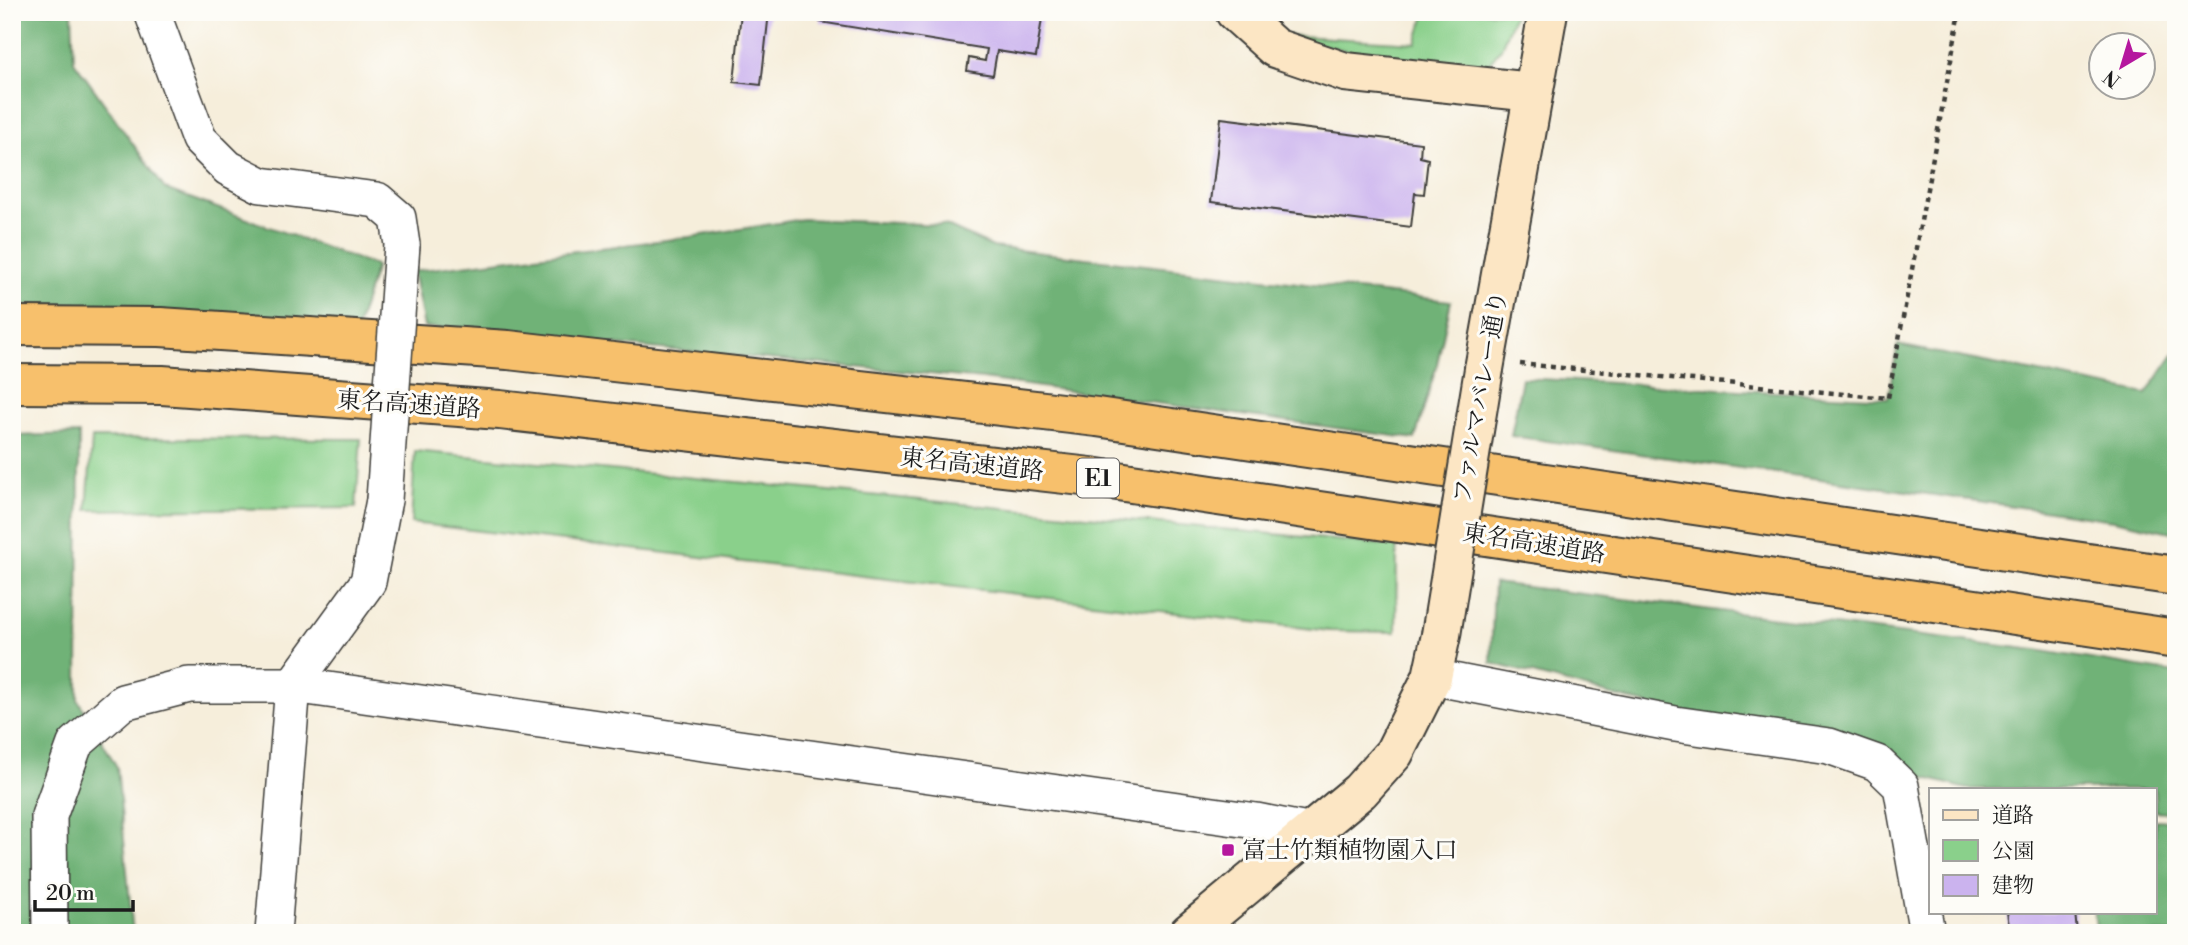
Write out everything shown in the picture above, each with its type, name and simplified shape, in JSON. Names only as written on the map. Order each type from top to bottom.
[{"type":"highway","points":[[12,326],[160,327],[508,350],[1097,417],[2176,576]]},
{"type":"highway","name":"東名高速道路","points":[[12,384],[162,385],[500,411],[1091,477],[2176,639]]},
{"type":"street","points":[[152,12],[198,139],[228,168],[261,185],[377,200],[398,219],[402,245],[384,500],[368,582],[293,685],[273,933]]},
{"type":"street","points":[[1235,12],[1275,48],[1345,72],[1533,92]]},
{"type":"street","name":"ファルマバレー通り","points":[[1189,933],[1360,791],[1394,753],[1432,677],[1548,12]]},
{"type":"street","points":[[1432,677],[1675,724],[1829,746],[1877,763],[1901,786],[1927,933]]},
{"type":"street","points":[[50,933],[49,816],[75,744],[123,702],[189,685],[293,685],[1256,821],[1312,832]]},
{"type":"path","points":[[1485,365],[1888,398],[1960,12]]},
{"type":"green space","points":[[12,12],[72,12],[74,61],[165,189],[376,266],[356,330],[59,305],[12,305]]},
{"type":"green space","points":[[1426,12],[1515,12],[1501,48],[1475,81],[1281,35],[1416,43]]},
{"type":"green space","points":[[803,219],[945,225],[993,247],[1451,301],[1437,364],[1415,439],[983,379],[424,327],[413,271],[690,237]]},
{"type":"green space","points":[[1898,345],[2146,394],[2176,351],[2176,533],[2113,520],[1511,436],[1522,378],[1888,398]]},
{"type":"green space","points":[[79,434],[78,700],[117,767],[133,933],[12,933],[12,436]]},
{"type":"green space","points":[[92,438],[361,439],[356,508],[87,510]]},
{"type":"green space","points":[[415,451],[1397,546],[1396,632],[1330,631],[411,523]]},
{"type":"green space","points":[[1494,583],[2036,650],[2176,673],[2176,813],[2156,811],[2156,788],[1963,788],[1491,663]]},
{"type":"green space","points":[[2156,820],[2176,821],[2176,933],[2097,933],[2094,914],[2156,914]]},
{"type":"building","points":[[741,12],[769,12],[761,85],[734,82]]},
{"type":"building","points":[[821,12],[1043,12],[1036,57],[997,51],[993,75],[967,71],[969,58],[985,61],[987,49],[820,22]]},
{"type":"building","points":[[1221,118],[1421,143],[1420,157],[1428,159],[1424,194],[1415,193],[1411,227],[1211,202]]},
{"type":"building","points":[[2007,914],[2075,914],[2077,933],[2010,933]]},
{"type":"place","name":"富士竹類植物園入口","points":[[1228,850]]}]
